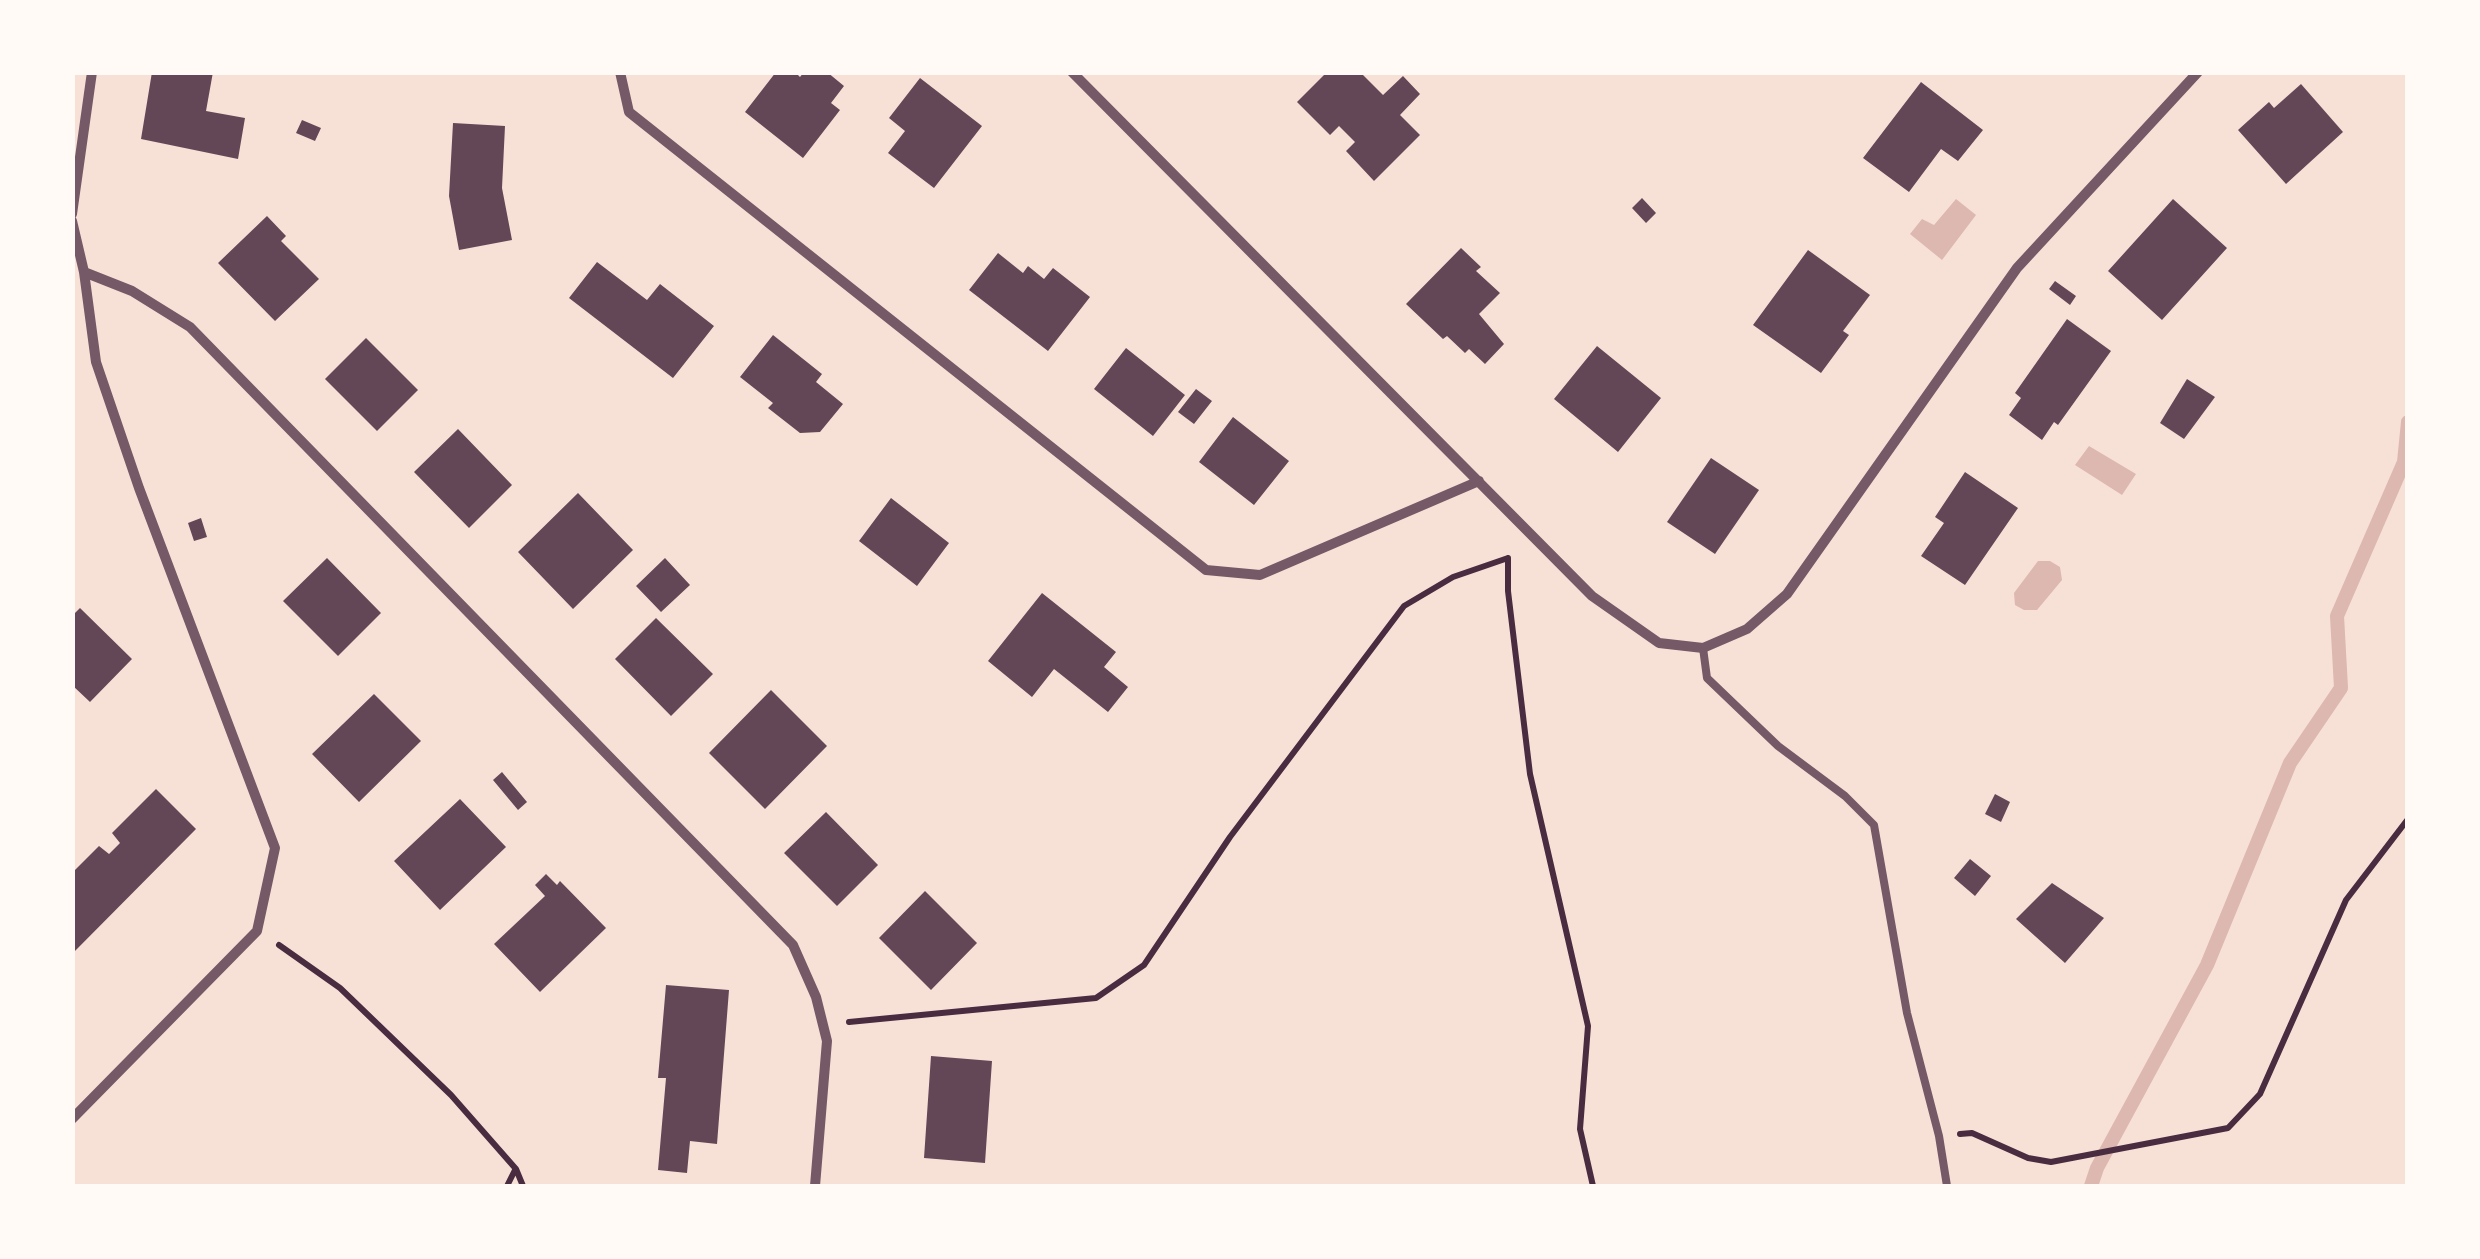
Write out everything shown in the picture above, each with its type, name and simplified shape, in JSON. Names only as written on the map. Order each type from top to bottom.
[{"type":"street","points":[[72,1118],[257,930],[274,848],[96,362],[72,217],[92,72]]},
{"type":"street","points":[[620,72],[629,112],[1206,570],[1260,575],[1479,481]]},
{"type":"street","points":[[1072,72],[1592,596],[1659,643],[1702,648],[1747,629],[1787,594],[2017,268],[2198,72]]},
{"type":"street","points":[[84,272],[132,292],[190,327],[792,945],[816,997],[827,1041],[815,1186]]},
{"type":"lane","points":[[1702,648],[1708,678],[1778,746],[1845,796],[1874,825],[1907,1013],[1939,1136],[1947,1186]]},
{"type":"path","points":[[1509,512],[1508,591],[1530,774],[1588,1026],[1580,1129],[1594,1186]]},
{"type":"path","points":[[823,1025],[1096,998],[1144,966],[1230,837],[1404,606],[1453,577],[1508,558]]},
{"type":"path","points":[[1939,1136],[1972,1133],[2028,1158],[2051,1162],[2228,1128],[2260,1094],[2346,900],[2408,819]]},
{"type":"path","points":[[257,930],[340,988],[452,1095],[516,1168],[522,1186]]},
{"type":"path","points":[[506,1186],[516,1168]]},
{"type":"shaded area","points":[[1956,199],[1976,215],[1942,260],[1910,234],[1922,219],[1934,225]]},
{"type":"shaded area","points":[[2089,446],[2136,474],[2122,495],[2075,465]]},
{"type":"shaded area","points":[[2038,561],[2050,561],[2060,567],[2062,580],[2037,610],[2024,610],[2015,605],[2014,593]]},
{"type":"building","points":[[152,72],[213,72],[206,111],[245,118],[238,159],[141,139]]},
{"type":"building","points":[[776,72],[795,72],[800,77],[804,72],[827,72],[844,86],[831,103],[840,110],[803,158],[745,112]]},
{"type":"building","points":[[1327,72],[1360,72],[1383,95],[1403,76],[1420,94],[1400,115],[1420,135],[1374,181],[1346,151],[1355,142],[1339,126],[1330,135],[1297,102]]},
{"type":"building","points":[[920,78],[982,126],[934,188],[888,153],[905,131],[889,118]]},
{"type":"building","points":[[1921,82],[1983,130],[1958,161],[1941,149],[1909,192],[1863,158]]},
{"type":"building","points":[[2301,84],[2343,132],[2286,184],[2238,130],[2269,102],[2274,108]]},
{"type":"building","points":[[302,120],[321,128],[315,141],[296,133]]},
{"type":"building","points":[[453,123],[505,126],[502,188],[512,240],[459,250],[449,196]]},
{"type":"building","points":[[1642,198],[1656,213],[1646,223],[1632,208]]},
{"type":"building","points":[[2173,199],[2227,248],[2162,320],[2108,271]]},
{"type":"building","points":[[267,216],[286,236],[281,241],[319,279],[275,321],[218,263]]},
{"type":"building","points":[[1461,248],[1481,267],[1476,271],[1500,293],[1479,314],[1504,344],[1485,364],[1469,349],[1465,353],[1447,336],[1443,339],[1406,304]]},
{"type":"building","points":[[1808,250],[1870,295],[1843,331],[1849,335],[1821,373],[1753,325]]},
{"type":"building","points":[[998,253],[1023,273],[1028,266],[1044,279],[1053,268],[1090,297],[1048,351],[969,290]]},
{"type":"building","points":[[597,262],[647,300],[660,284],[714,326],[673,378],[569,298]]},
{"type":"building","points":[[2055,281],[2076,296],[2070,305],[2049,289]]},
{"type":"building","points":[[2067,319],[2111,351],[2058,425],[2054,422],[2042,440],[2009,415],[2021,398],[2015,393]]},
{"type":"building","points":[[773,335],[822,374],[816,382],[843,404],[820,432],[800,433],[768,408],[773,403],[740,377]]},
{"type":"building","points":[[366,338],[418,390],[377,431],[325,379]]},
{"type":"building","points":[[1597,346],[1661,398],[1618,452],[1554,399]]},
{"type":"building","points":[[1126,348],[1185,395],[1153,436],[1094,389]]},
{"type":"building","points":[[2187,379],[2215,397],[2184,439],[2160,423]]},
{"type":"building","points":[[1196,389],[1212,401],[1194,424],[1178,412]]},
{"type":"building","points":[[1233,417],[1289,461],[1254,505],[1199,462]]},
{"type":"building","points":[[458,429],[512,485],[469,528],[414,472]]},
{"type":"building","points":[[1711,458],[1759,490],[1715,554],[1667,522]]},
{"type":"building","points":[[1965,472],[2018,508],[1965,585],[1921,556],[1944,523],[1935,517]]},
{"type":"building","points":[[578,493],[633,550],[573,609],[518,552]]},
{"type":"building","points":[[891,498],[949,543],[917,586],[859,541]]},
{"type":"building","points":[[201,518],[207,537],[194,541],[188,523]]},
{"type":"building","points":[[327,558],[381,613],[338,656],[283,601]]},
{"type":"building","points":[[665,558],[690,585],[661,612],[636,586]]},
{"type":"building","points":[[1042,593],[1116,652],[1104,667],[1128,687],[1108,712],[1054,669],[1032,697],[988,661]]},
{"type":"building","points":[[80,608],[132,659],[90,702],[72,685],[72,616]]},
{"type":"building","points":[[656,618],[713,674],[671,716],[615,659]]},
{"type":"building","points":[[771,690],[827,746],[765,809],[709,753]]},
{"type":"building","points":[[374,694],[421,741],[359,802],[312,754]]},
{"type":"building","points":[[502,772],[527,802],[518,810],[493,780]]},
{"type":"building","points":[[156,789],[196,829],[72,954],[72,873],[99,846],[109,854],[120,843],[112,833]]},
{"type":"building","points":[[1995,794],[2010,802],[2001,822],[1985,814]]},
{"type":"building","points":[[460,799],[506,847],[440,910],[394,861]]},
{"type":"building","points":[[826,812],[878,865],[837,906],[784,853]]},
{"type":"building","points":[[1970,859],[1991,876],[1975,896],[1954,878]]},
{"type":"building","points":[[546,874],[557,885],[560,881],[606,928],[540,992],[494,944],[545,896],[535,885]]},
{"type":"building","points":[[2052,883],[2104,918],[2065,963],[2016,919]]},
{"type":"building","points":[[925,891],[977,943],[931,990],[879,938]]},
{"type":"building","points":[[666,985],[729,990],[717,1144],[690,1141],[687,1173],[658,1170],[666,1078],[658,1078]]},
{"type":"building","points":[[931,1056],[992,1061],[985,1163],[924,1158]]},
{"type":"waterway","points":[[2091,1186],[2097,1168],[2207,965],[2290,763],[2341,688],[2337,616],[2404,462],[2408,422]]}]
